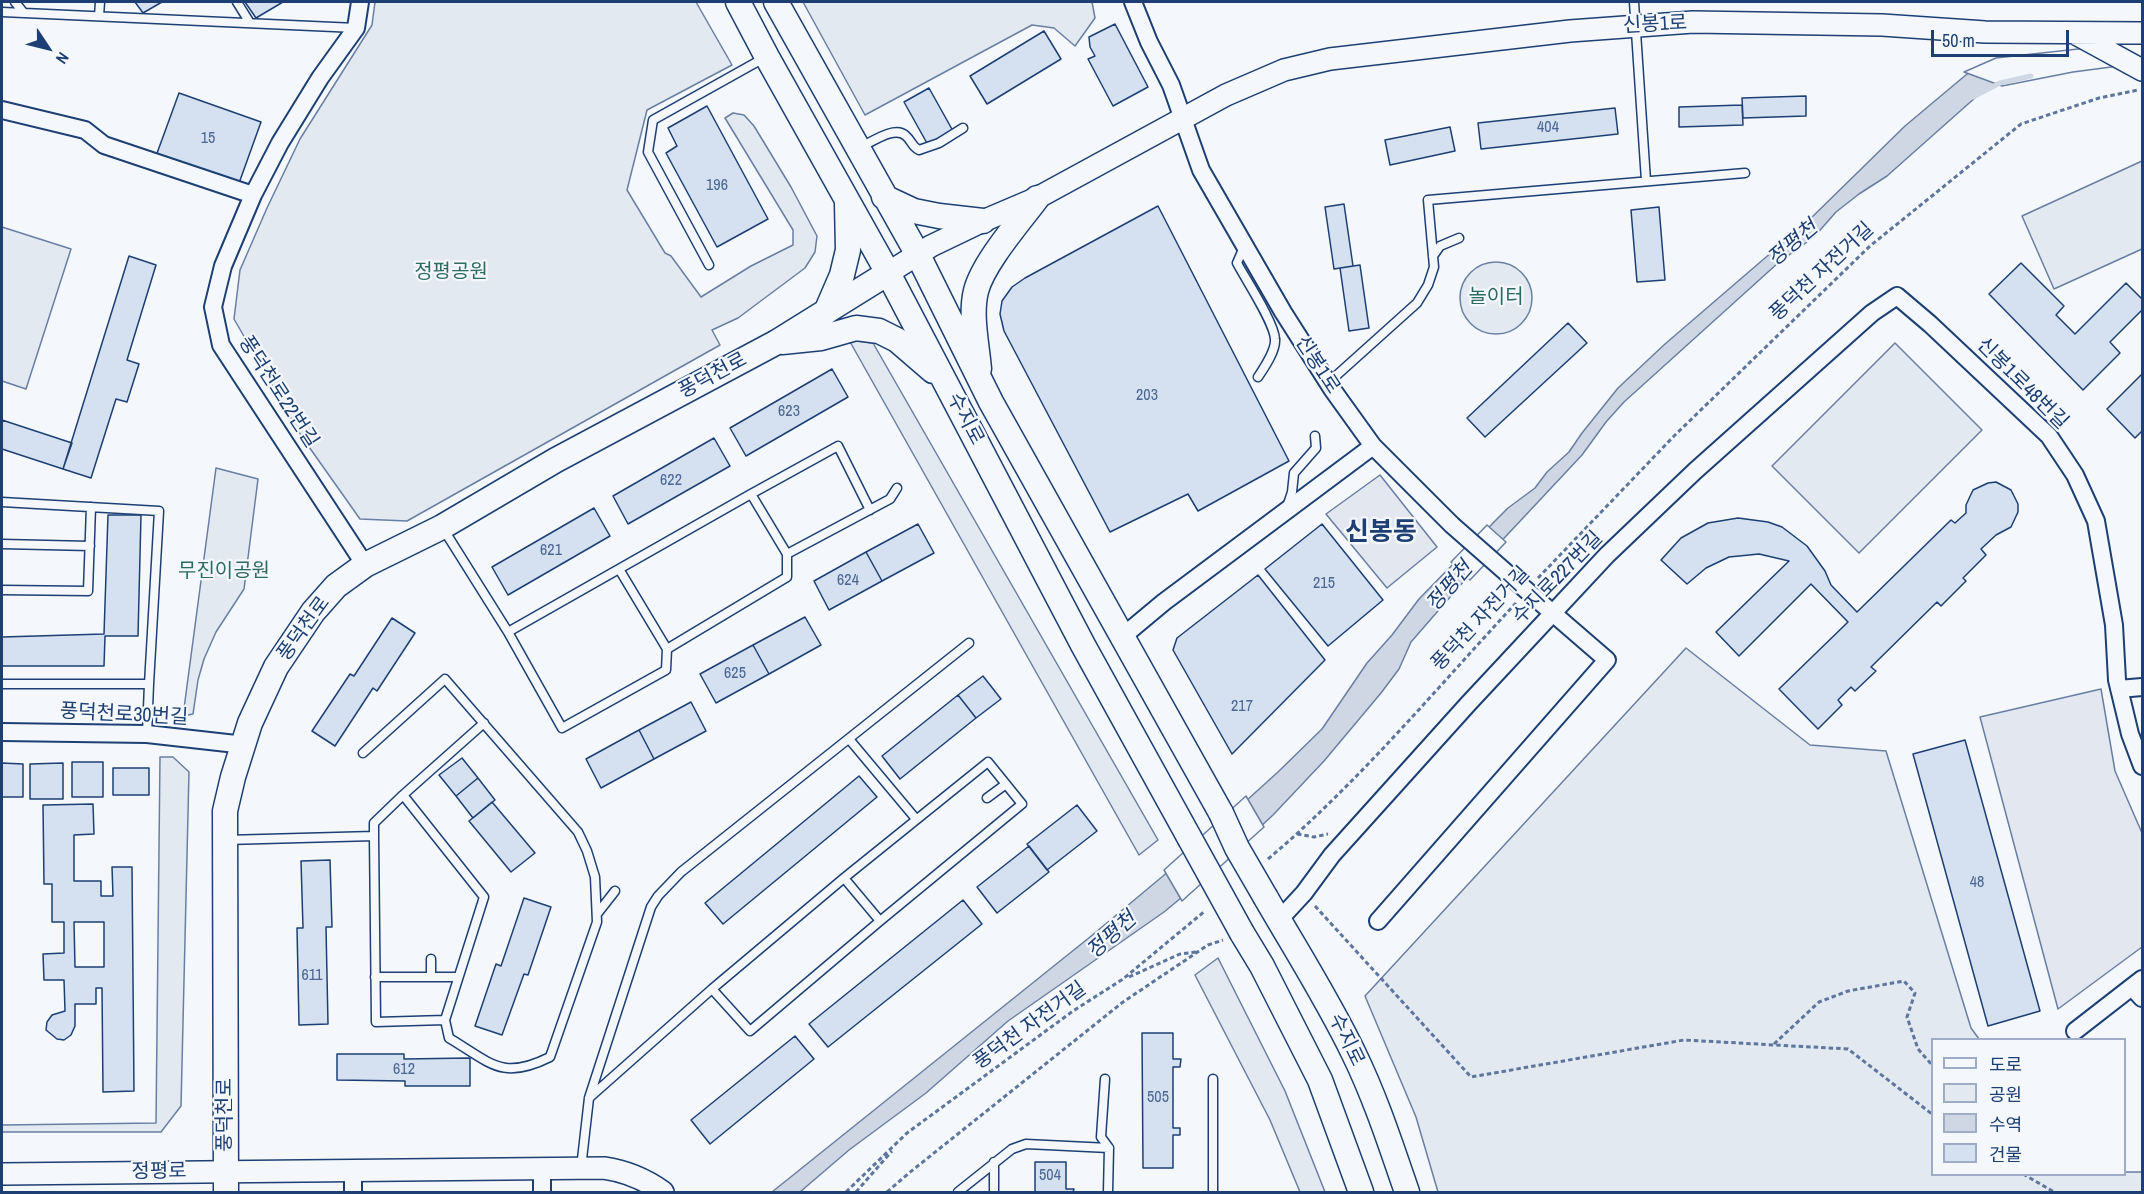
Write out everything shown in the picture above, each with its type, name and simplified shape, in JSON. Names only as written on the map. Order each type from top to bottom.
[{"type":"main road","name":"수지로","points":[[738,2],[888,273],[1083,645],[1262,966],[1320,1080],[1361,1192]]},
{"type":"main road","name":"수지로","points":[[776,2],[918,255],[980,381],[1221,813],[1237,848],[1329,1005],[1356,1057],[1407,1192]]},
{"type":"main road","points":[[884,197],[914,211],[983,221]]},
{"type":"main road","points":[[826,312],[842,275],[848,250],[846,198]]},
{"type":"main road","points":[[980,381],[975,315],[976,291],[982,275],[1037,198]]},
{"type":"main road","name":"풍덕천로","points":[[226,1182],[225,811],[250,723],[276,668],[313,612],[336,586],[365,565],[442,527],[556,460],[777,342],[888,273]]},
{"type":"main road","points":[[777,342],[821,338],[856,328],[879,331],[897,340],[946,382]]},
{"type":"street","name":"풍덕천로22번길","points":[[360,2],[356,28],[320,78],[280,143],[253,195],[223,266],[213,307],[221,345],[365,565]]},
{"type":"street","name":"신봉1로","points":[[1133,2],[1149,42],[1171,85],[1201,170],[1328,383],[1374,446],[1452,525],[1529,593]]},
{"type":"street","name":"신봉1로","points":[[888,273],[983,221],[1037,198],[1181,118],[1261,79],[1284,70],[1318,62],[1635,25],[1693,22],[1882,25],[1985,33],[2142,33]]},
{"type":"street","points":[[2073,32],[2142,70]]},
{"type":"street","points":[[2,110],[85,130],[104,145],[253,195]]},
{"type":"street","name":"수지로227번길","points":[[1279,920],[1304,893],[1339,847],[1607,555],[1695,471],[1872,314],[1897,296]]},
{"type":"street","name":"신봉1로48번길","points":[[1897,296],[2049,436],[2075,475],[2096,521],[2114,625],[2119,689],[2130,734],[2142,766]]},
{"type":"street","points":[[1122,637],[1164,602],[1374,446]]},
{"type":"street","points":[[1378,921],[1607,660],[1529,593]]},
{"type":"street","points":[[2119,689],[2142,687]]},
{"type":"street","name":"풍덕천로30번길","points":[[2,732],[147,734],[245,745]]},
{"type":"street","points":[[2075,1031],[2139,988]]},
{"type":"street","points":[[542,1168],[542,1192]]},
{"type":"street","name":"정평로","points":[[2,1174],[226,1182],[353,1182],[542,1168],[581,1168],[617,1170],[647,1182],[663,1192]]},
{"type":"lane","points":[[15,2],[23,12]]},
{"type":"lane","points":[[99,16],[100,2]]},
{"type":"lane","points":[[237,2],[250,23]]},
{"type":"lane","points":[[1634,2],[1646,181]]},
{"type":"lane","points":[[2,12],[356,28]]},
{"type":"lane","points":[[709,265],[648,152],[653,120],[767,57]]},
{"type":"lane","points":[[858,149],[891,133],[901,133],[906,135],[914,148],[919,150],[939,143],[963,128]]},
{"type":"lane","points":[[1328,383],[1417,303],[1432,277],[1434,267],[1428,200],[1745,173]]},
{"type":"lane","points":[[1433,256],[1440,246],[1460,238]]},
{"type":"lane","points":[[1245,247],[1237,263],[1271,326],[1276,340],[1258,377]]},
{"type":"lane","points":[[1286,512],[1292,492],[1294,473],[1316,448],[1315,436]]},
{"type":"lane","points":[[508,632],[838,446],[870,510]]},
{"type":"lane","points":[[787,555],[890,499],[897,488]]},
{"type":"lane","points":[[667,649],[787,577],[787,555],[751,494]]},
{"type":"lane","points":[[2,502],[159,511],[147,734]]},
{"type":"lane","points":[[2,590],[88,591],[91,507]]},
{"type":"lane","points":[[442,527],[508,632],[562,728],[666,670],[667,649],[619,569]]},
{"type":"lane","points":[[2,544],[90,546]]},
{"type":"lane","points":[[581,1168],[589,1098],[651,907],[658,896],[681,872],[969,643]]},
{"type":"lane","points":[[363,753],[445,679],[578,832],[595,877],[597,922],[550,1057],[521,1068],[505,1069],[492,1064],[449,1038],[445,1020],[484,897],[403,795]]},
{"type":"lane","points":[[2,684],[149,684]]},
{"type":"lane","points":[[445,1020],[376,1022],[374,823],[483,723]]},
{"type":"lane","points":[[849,739],[916,819]]},
{"type":"lane","points":[[589,1098],[712,988],[988,762],[1022,804],[750,1031],[734,1006],[712,988]]},
{"type":"lane","points":[[987,798],[1006,784]]},
{"type":"lane","points":[[226,840],[374,836]]},
{"type":"lane","points":[[844,878],[880,921]]},
{"type":"lane","points":[[597,914],[615,891]]},
{"type":"lane","points":[[431,959],[431,977]]},
{"type":"lane","points":[[375,977],[459,977]]},
{"type":"lane","points":[[1105,1079],[1101,1137],[1109,1148],[1108,1192]]},
{"type":"lane","points":[[1213,1079],[1214,1192]]},
{"type":"lane","points":[[958,1192],[1012,1149],[1026,1144],[1109,1148]]},
{"type":"lane","points":[[994,1162],[994,1192]]},
{"type":"path","name":"풍덕천 자전거길","points":[[1260,865],[1313,820],[1355,778],[1674,436],[1870,246],[2021,124],[2100,98],[2142,89]]},
{"type":"path","points":[[1304,893],[1471,1077],[1684,1040],[1848,1049],[1931,1113]]},
{"type":"path","name":"풍덕천 자전거길","points":[[846,1192],[907,1133],[1073,1011],[1123,979],[1208,909]]},
{"type":"path","points":[[887,1192],[1123,1002],[1208,945],[1242,933]]},
{"type":"path","points":[[1123,979],[1180,954],[1198,952]]},
{"type":"path","points":[[1773,1045],[1819,1002],[1848,991],[1904,981],[1915,993],[1907,1017],[1918,1049],[1931,1064]]},
{"type":"path","points":[[856,1192],[907,1133]]},
{"type":"path","points":[[2026,1176],[2054,1192]]},
{"type":"green space","name":"정평공원","points":[[375,2],[696,2],[732,65],[647,110],[627,190],[665,253],[671,256],[701,297],[751,266],[793,245],[793,230],[725,118],[733,113],[744,115],[754,126],[791,187],[817,236],[815,252],[805,268],[738,318],[712,330],[720,345],[407,521],[360,519],[302,437],[234,319],[240,270],[267,208],[300,139],[372,25]]},
{"type":"green space","points":[[803,2],[1092,2],[1095,18],[1075,46],[1054,28],[1032,25],[865,115]]},
{"type":"green space","points":[[2142,161],[2142,249],[2054,289],[2022,216]]},
{"type":"green space","points":[[2,227],[71,249],[26,389],[2,381]]},
{"type":"green space","name":"놀이터","points":[[1496,262],[1516,268],[1526,278],[1532,298],[1526,318],[1516,328],[1496,334],[1476,328],[1466,318],[1460,298],[1466,278],[1476,268]]},
{"type":"green space","points":[[849,340],[873,343],[1158,840],[1139,855]]},
{"type":"green space","points":[[1895,343],[1982,430],[1859,553],[1772,466]]},
{"type":"green space","name":"무진이공원","points":[[216,468],[258,479],[244,589],[216,632],[204,659],[193,714],[183,716]]},
{"type":"green space","points":[[1686,648],[1810,745],[1886,751],[1971,1028],[1978,1038],[1931,1038],[1931,1176],[2126,1176],[2126,1172],[2142,1172],[2142,1192],[1438,1192],[1416,1117],[1365,996]]},
{"type":"green space","points":[[160,757],[173,757],[189,772],[181,1106],[161,1132],[2,1132],[2,1125],[156,1123]]},
{"type":"green space","points":[[1218,958],[1285,1091],[1325,1192],[1300,1192],[1270,1120],[1195,975]]},
{"type":"shaded area","points":[[1380,475],[1437,547],[1387,588],[1326,514]]},
{"type":"shaded area","points":[[2101,689],[2115,771],[2142,833],[2142,947],[2058,1009],[1980,717]]},
{"type":"water","name":"정평천","points":[[1991,62],[2006,80],[1985,89],[1887,176],[1836,212],[1814,237],[1778,263],[1624,402],[1582,455],[1464,581],[1411,642],[1399,669],[1324,761],[1273,815],[1210,874],[1164,912],[1008,1021],[926,1093],[849,1150],[800,1192],[772,1192],[1090,937],[1163,876],[1278,772],[1322,729],[1367,663],[1419,599],[1508,508],[1535,488],[1547,472],[1569,452],[1618,388],[1665,344],[1808,221],[1905,126],[1967,74]]},
{"type":"pier","points":[[2142,42],[2142,63],[2073,72],[2002,86],[1964,72],[1996,58]]},
{"type":"pier","points":[[1487,525],[1506,542],[1470,580],[1451,562]]},
{"type":"pier","points":[[1246,796],[1264,827],[1182,901],[1164,870]]},
{"type":"building","points":[[135,2],[162,2],[143,13]]},
{"type":"building","points":[[245,2],[283,2],[256,18]]},
{"type":"building","points":[[1115,24],[1148,87],[1113,106],[1088,59],[1095,56],[1090,47],[1089,37]]},
{"type":"building","points":[[1044,31],[1061,59],[987,104],[970,76]]},
{"type":"building","points":[[929,88],[953,131],[928,145],[904,102]]},
{"type":"building","points":[[179,93],[261,122],[238,186],[156,156]]},
{"type":"building","points":[[1806,96],[1806,116],[1743,118],[1742,98]]},
{"type":"building","points":[[1742,105],[1743,125],[1679,127],[1679,107]]},
{"type":"building","points":[[707,106],[768,219],[717,247],[666,153],[677,146],[668,128]]},
{"type":"building","points":[[1615,108],[1618,134],[1481,149],[1478,123]]},
{"type":"building","points":[[1450,127],[1455,151],[1390,165],[1385,140]]},
{"type":"building","points":[[1344,204],[1353,266],[1334,269],[1325,207]]},
{"type":"building","points":[[1158,206],[1289,461],[1198,511],[1188,494],[1110,532],[1004,331],[1000,314],[1002,301],[1012,287],[1025,278]]},
{"type":"building","points":[[1659,207],[1665,280],[1637,282],[1631,210]]},
{"type":"building","points":[[129,256],[156,265],[127,360],[139,364],[127,402],[116,399],[91,478],[63,469]]},
{"type":"building","points":[[2021,263],[2064,306],[2056,315],[2075,334],[2126,283],[2141,298],[2142,296],[2142,310],[2110,342],[2120,353],[2083,390],[1989,294]]},
{"type":"building","points":[[1360,265],[1369,328],[1349,331],[1340,268]]},
{"type":"building","points":[[1568,323],[1587,343],[1485,437],[1467,418]]},
{"type":"building","points":[[832,369],[848,397],[746,456],[730,428]]},
{"type":"building","points":[[2142,374],[2142,431],[2135,438],[2107,409]]},
{"type":"building","points":[[2,420],[72,443],[63,469],[2,449]]},
{"type":"building","points":[[714,438],[730,466],[628,524],[613,496]]},
{"type":"building","points":[[1996,482],[2011,490],[2018,504],[2018,512],[2011,527],[1996,535],[1981,549],[1986,555],[1963,578],[1966,581],[1941,606],[1937,602],[1871,667],[1876,671],[1855,691],[1851,687],[1838,700],[1842,705],[1818,729],[1779,689],[1848,622],[1811,584],[1739,656],[1716,632],[1789,561],[1759,554],[1729,557],[1706,568],[1687,584],[1661,560],[1681,538],[1708,523],[1738,518],[1768,522],[1782,527],[1807,546],[1825,571],[1831,585],[1857,612],[1951,520],[1955,523],[1966,513],[1966,505],[1973,490]]},
{"type":"building","points":[[594,508],[610,536],[508,595],[492,567]]},
{"type":"building","points":[[108,515],[141,515],[138,636],[105,636],[104,666],[2,666],[2,637],[104,634]]},
{"type":"building","points":[[918,524],[934,553],[882,581],[866,552]]},
{"type":"building","points":[[1322,524],[1383,600],[1328,646],[1265,569]]},
{"type":"building","points":[[866,552],[882,581],[829,610],[814,581]]},
{"type":"building","points":[[1258,575],[1325,660],[1232,754],[1173,650],[1177,638]]},
{"type":"building","points":[[805,617],[821,645],[769,674],[753,645]]},
{"type":"building","points":[[392,618],[415,633],[377,691],[373,688],[335,746],[312,731],[350,674],[354,676]]},
{"type":"building","points":[[753,645],[769,674],[716,703],[700,674]]},
{"type":"building","points":[[983,676],[1001,699],[976,718],[958,695]]},
{"type":"building","points":[[958,695],[976,718],[900,779],[882,756]]},
{"type":"building","points":[[691,702],[706,731],[654,759],[639,730]]},
{"type":"building","points":[[639,730],[654,759],[601,788],[586,759]]},
{"type":"building","points":[[1965,740],[2040,1011],[1988,1026],[1913,754]]},
{"type":"building","points":[[462,758],[478,778],[456,796],[439,775]]},
{"type":"building","points":[[72,762],[103,762],[103,797],[72,797]]},
{"type":"building","points":[[2,763],[23,764],[23,797],[2,797]]},
{"type":"building","points":[[63,763],[63,799],[30,799],[30,764]]},
{"type":"building","points":[[113,768],[149,768],[149,795],[113,795]]},
{"type":"building","points":[[859,776],[877,797],[723,924],[705,903]]},
{"type":"building","points":[[478,778],[495,800],[473,818],[456,796]]},
{"type":"building","points":[[492,802],[535,853],[511,872],[469,821]]},
{"type":"building","points":[[93,804],[94,834],[74,835],[74,881],[101,881],[101,896],[113,896],[112,867],[132,867],[134,1091],[103,1092],[102,988],[96,988],[96,1004],[75,1004],[75,1026],[71,1035],[64,1040],[57,1039],[46,1030],[47,1022],[52,1015],[65,1011],[64,980],[44,980],[43,954],[64,953],[64,922],[52,922],[52,884],[44,884],[43,805]],"holes":[[[74,922],[104,922],[104,967],[75,967]]]},
{"type":"building","points":[[1077,805],[1097,831],[1047,870],[1027,844]]},
{"type":"building","points":[[1029,846],[1049,872],[997,913],[977,887]]},
{"type":"building","points":[[330,860],[332,927],[326,927],[328,1024],[299,1025],[297,928],[303,928],[301,861]]},
{"type":"building","points":[[524,898],[551,907],[528,975],[524,974],[502,1035],[475,1026],[496,964],[501,966]]},
{"type":"building","points":[[963,900],[982,924],[828,1047],[809,1024]]},
{"type":"building","points":[[1142,1033],[1173,1033],[1173,1059],[1181,1059],[1180,1067],[1173,1067],[1173,1128],[1180,1128],[1180,1135],[1173,1135],[1173,1168],[1143,1168]]},
{"type":"building","points":[[795,1036],[814,1059],[710,1144],[691,1120]]},
{"type":"building","points":[[337,1054],[404,1054],[404,1059],[470,1058],[470,1086],[405,1086],[405,1081],[337,1080]]},
{"type":"building","points":[[1035,1162],[1066,1162],[1066,1189],[1074,1189],[1073,1192],[1035,1192]]},
{"type":"waterway","name":"정평천","points":[[1973,97],[2000,83],[2031,76]]},
{"type":"district","name":"신봉동","points":[[1381,533]]}]
